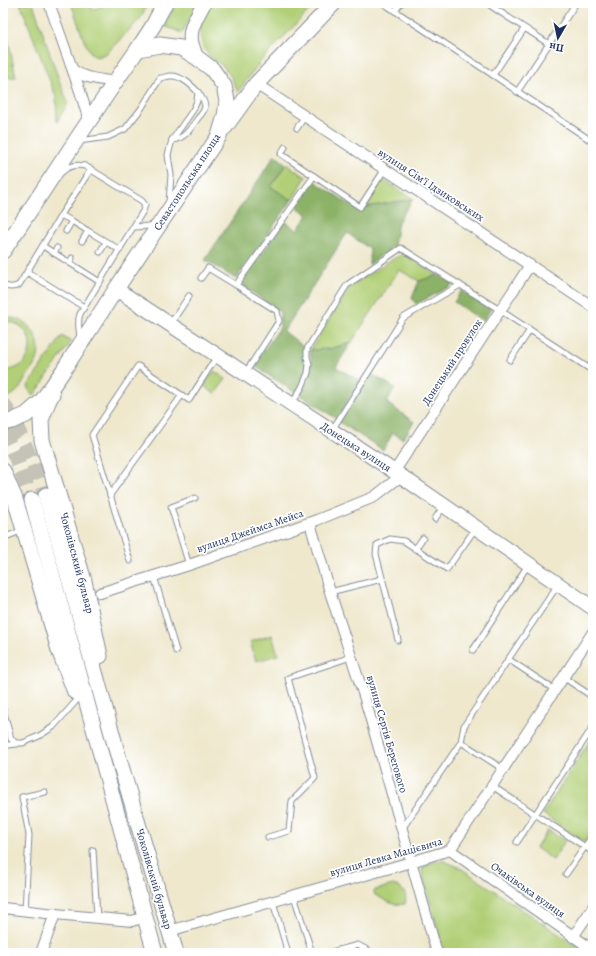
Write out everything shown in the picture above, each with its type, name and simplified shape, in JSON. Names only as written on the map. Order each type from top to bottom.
[{"type":"main road","points":[[3,251],[138,49],[153,26],[165,3]]},
{"type":"main road","points":[[219,136],[256,84],[334,3]]},
{"type":"main road","name":"Севастопольська площа","points":[[3,423],[26,415],[41,402],[219,136],[225,116],[227,100],[224,86],[212,69],[181,48],[160,45],[138,49]]},
{"type":"main road","points":[[3,244],[17,230]]},
{"type":"main road","name":"Чоколівський бульвар","points":[[63,371],[48,402],[42,420],[42,440],[84,581],[109,695],[119,759]]},
{"type":"main road","name":"Чоколівський бульвар","points":[[3,471],[15,499],[60,650],[103,761]]},
{"type":"main road","name":"Чоколівський бульвар","points":[[46,495],[119,759],[176,953]]},
{"type":"main road","name":"Чоколівський бульвар","points":[[32,500],[155,953]]},
{"type":"street","points":[[48,3],[73,70],[89,121]]},
{"type":"street","points":[[196,58],[191,44],[192,27],[204,3]]},
{"type":"street","points":[[73,70],[78,74],[87,77],[115,82]]},
{"type":"street","name":"вулиця Сімʼї Ідзиковських","points":[[256,84],[593,307]]},
{"type":"street","name":"Донецький провулок","points":[[397,474],[530,265]]},
{"type":"street","name":"Донецька вулиця","points":[[116,289],[397,474],[593,608]]},
{"type":"street","name":"вулиця Джеймса Мейса","points":[[100,593],[189,565],[310,523],[374,497],[397,474]]},
{"type":"street","name":"вулиця Сергія Берегового","points":[[310,523],[330,592],[365,699],[437,953]]},
{"type":"street","name":"вулиця Левка Мацієвича","points":[[169,931],[450,850],[593,632]]},
{"type":"street","name":"Очаківська вулиця","points":[[450,850],[593,950]]},
{"type":"street","points":[[573,937],[593,907]]},
{"type":"street","points":[[3,908],[132,921],[145,917]]},
{"type":"street","points":[[41,953],[55,914]]},
{"type":"lane","points":[[383,3],[593,142]]},
{"type":"lane","points":[[395,12],[401,3]]},
{"type":"lane","points":[[489,3],[491,6],[548,44]]},
{"type":"lane","points":[[517,92],[576,3]]},
{"type":"lane","points":[[493,75],[524,28]]},
{"type":"lane","points":[[75,142],[108,137],[125,129],[141,109],[160,78],[170,76],[178,77],[192,86],[198,92],[204,102],[205,107],[190,131],[178,139],[172,140]]},
{"type":"lane","points":[[134,227],[149,226],[164,217],[170,194],[168,155],[172,140],[193,110],[197,101],[198,92]]},
{"type":"lane","points":[[298,128],[305,116]]},
{"type":"lane","points":[[285,147],[281,154],[360,207],[385,169]]},
{"type":"lane","points":[[39,195],[50,189],[65,169],[74,165],[80,165],[91,169],[142,201],[145,205],[134,227],[84,307],[79,318],[80,336],[77,349]]},
{"type":"lane","points":[[3,285],[10,288],[19,285],[61,215],[91,169]]},
{"type":"lane","points":[[236,285],[314,176]]},
{"type":"lane","points":[[61,215],[120,250]]},
{"type":"lane","points":[[66,231],[72,221]]},
{"type":"lane","points":[[82,241],[88,231]]},
{"type":"lane","points":[[100,252],[106,242]]},
{"type":"lane","points":[[43,246],[71,260],[88,271],[100,282]]},
{"type":"lane","points":[[291,404],[302,387],[308,373],[309,364],[307,349],[347,285],[401,248],[500,310],[593,372]]},
{"type":"lane","points":[[201,278],[208,268],[277,311],[279,321],[244,374]]},
{"type":"lane","points":[[27,272],[84,307]]},
{"type":"lane","points":[[332,431],[404,318],[460,285]]},
{"type":"lane","points":[[170,325],[189,296]]},
{"type":"lane","points":[[510,360],[530,330]]},
{"type":"lane","points":[[130,561],[92,435],[138,366],[189,400],[217,356]]},
{"type":"lane","points":[[110,495],[182,395]]},
{"type":"lane","points":[[189,565],[171,507],[195,498]]},
{"type":"lane","points":[[435,519],[444,506]]},
{"type":"lane","points":[[398,640],[376,554],[377,545],[390,539],[404,541],[447,569],[476,528]]},
{"type":"lane","points":[[3,538],[24,529]]},
{"type":"lane","points":[[416,549],[423,538]]},
{"type":"lane","points":[[473,650],[528,564]]},
{"type":"lane","points":[[154,576],[176,651]]},
{"type":"lane","points":[[330,592],[382,579]]},
{"type":"lane","points":[[401,830],[461,742],[464,726],[558,584]]},
{"type":"lane","points":[[268,837],[289,831],[292,801],[315,778],[288,678],[352,657]]},
{"type":"lane","points":[[508,659],[555,690]]},
{"type":"lane","points":[[563,677],[593,698]]},
{"type":"lane","points":[[3,748],[23,743],[39,736],[53,727],[78,699]]},
{"type":"lane","points":[[3,709],[11,739],[19,743]]},
{"type":"lane","points":[[517,842],[593,727]]},
{"type":"lane","points":[[461,742],[503,769]]},
{"type":"lane","points":[[492,786],[593,852]]},
{"type":"lane","points":[[24,911],[29,835],[22,797],[46,792]]},
{"type":"lane","points":[[566,874],[593,835]]},
{"type":"lane","points":[[93,850],[97,918]]},
{"type":"lane","points":[[294,896],[312,953]]},
{"type":"lane","points":[[273,902],[288,953]]},
{"type":"lane","points":[[328,953],[358,945],[373,953]]},
{"type":"green space","points":[[20,3],[33,3],[68,103],[57,122],[56,97]]},
{"type":"green space","points":[[71,3],[90,3],[92,10],[110,3],[148,3],[140,19],[107,53],[98,57],[92,55],[84,41]]},
{"type":"green space","points":[[176,3],[198,3],[182,33],[164,26]]},
{"type":"green space","points":[[211,3],[316,3],[261,61],[238,92],[231,77],[223,66],[210,57],[203,47],[200,34],[202,20]]},
{"type":"green space","points":[[8,39],[16,77],[3,77],[3,44]]},
{"type":"green space","points":[[275,155],[286,164],[271,187],[292,200],[236,279],[205,260]]},
{"type":"green space","points":[[286,164],[306,177],[292,200],[271,187]]},
{"type":"green space","points":[[382,179],[413,199],[366,207]]},
{"type":"green space","points":[[314,181],[357,209],[363,211],[366,207],[413,199],[398,222],[394,246],[369,265],[370,249],[347,233],[284,331],[305,348],[307,363],[306,371],[296,393],[253,365],[280,328],[280,312],[241,284],[285,221],[297,230],[308,215],[297,207]]},
{"type":"green space","points":[[403,254],[438,275],[419,281],[399,270],[351,343],[329,349],[310,350],[350,287],[389,261]]},
{"type":"green space","points":[[438,275],[453,283],[451,286],[416,304],[412,298],[419,281]]},
{"type":"green space","points":[[462,290],[491,309],[483,321],[454,302]]},
{"type":"green space","points":[[8,317],[20,320],[29,327],[36,337],[39,354],[35,364],[20,387],[15,393],[3,399],[3,370],[15,368],[23,363],[28,355],[30,346],[28,336],[23,329],[15,323],[3,322],[3,318]]},
{"type":"green space","points":[[62,336],[71,342],[33,397],[28,386]]},
{"type":"green space","points":[[351,343],[336,367],[360,381],[337,419],[300,395],[312,370],[310,350],[329,349]]},
{"type":"green space","points":[[214,371],[226,379],[215,394],[204,386]]},
{"type":"green space","points":[[370,373],[395,388],[387,403],[414,422],[403,439],[393,433],[383,450],[339,422]]},
{"type":"green space","points":[[272,635],[278,655],[256,661],[250,642]]},
{"type":"green space","points":[[593,736],[593,830],[585,842],[543,814]]},
{"type":"green space","points":[[548,830],[565,841],[553,860],[536,848]]},
{"type":"green space","points":[[441,860],[459,867],[587,953],[444,953],[422,872],[423,868],[433,862]]},
{"type":"green space","points":[[393,885],[397,886],[404,892],[406,898],[405,904],[393,904],[375,895],[375,890]]},
{"type":"tunnel","points":[[3,403],[21,437],[46,495]]},
{"type":"tunnel","points":[[3,430],[18,463],[32,500]]}]
